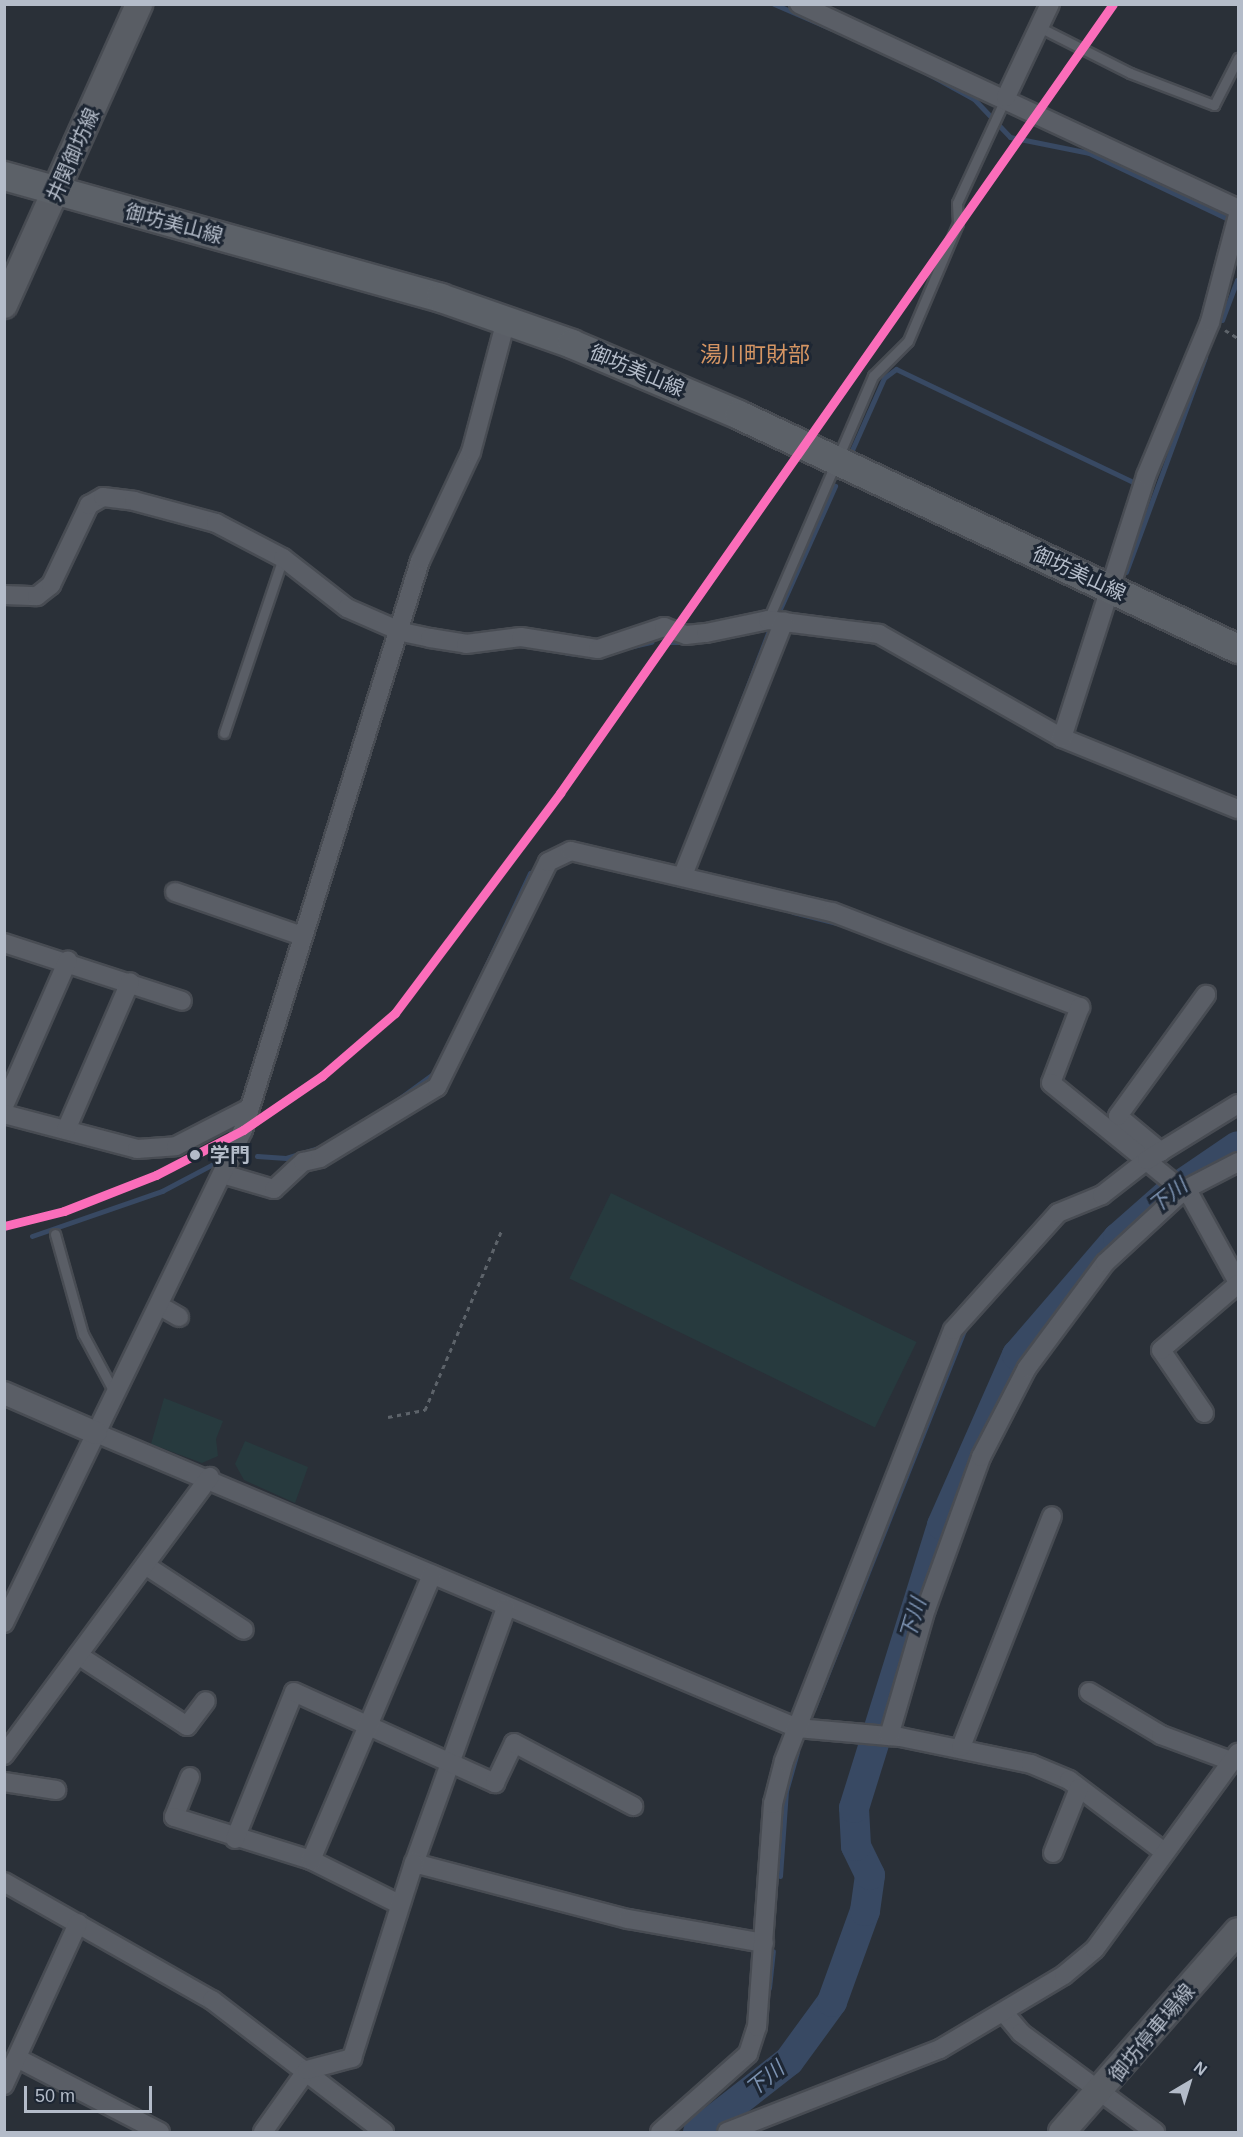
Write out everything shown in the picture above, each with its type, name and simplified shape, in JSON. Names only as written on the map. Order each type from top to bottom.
[{"type":"main road","name":"井関御坊線","points":[[4,305],[57,192],[139,4]]},
{"type":"main road","name":"御坊美山線","points":[[4,176],[506,320],[835,459],[1239,649]]},
{"type":"main road","name":"御坊停車場線","points":[[1062,2133],[1100,2095],[1239,1931]]},
{"type":"street","points":[[799,4],[957,80],[1006,97],[1239,209]]},
{"type":"street","points":[[1006,97],[1050,4]]},
{"type":"street","points":[[1062,738],[1108,588],[1210,322],[1239,215]]},
{"type":"street","points":[[4,1623],[115,1394],[226,1175],[250,1108],[302,936],[402,632],[420,561],[471,452],[506,320]]},
{"type":"street","points":[[4,595],[37,596],[51,585],[89,505],[103,497],[216,523],[283,558],[347,608],[402,632],[466,644],[521,637],[598,649],[664,627],[686,635],[776,620],[879,634],[1062,738],[1239,809]]},
{"type":"street","points":[[683,875],[776,620]]},
{"type":"street","points":[[226,1175],[274,1189],[303,1162],[320,1158],[437,1087],[548,862],[571,851],[683,875],[832,912],[1080,1007],[1051,1083],[1154,1156]]},
{"type":"street","points":[[175,892],[302,936]]},
{"type":"street","points":[[4,943],[68,960],[182,1001]]},
{"type":"street","points":[[4,1106],[68,960]]},
{"type":"street","points":[[66,1130],[130,982]]},
{"type":"street","points":[[1204,1413],[1161,1350],[1239,1283],[1184,1190],[1118,1116],[1206,995]]},
{"type":"street","points":[[660,2133],[748,2054],[757,2027],[773,1804],[797,1728],[952,1330],[1058,1213],[1102,1195],[1154,1156],[1239,1104]]},
{"type":"street","points":[[4,1114],[137,1149],[176,1146],[250,1108]]},
{"type":"street","points":[[889,1736],[926,1609],[981,1457],[1028,1368],[1105,1263],[1184,1190],[1239,1162]]},
{"type":"street","points":[[160,1306],[179,1317]]},
{"type":"street","points":[[4,1393],[96,1433],[210,1476],[506,1608],[797,1728],[889,1736],[961,1747],[1031,1764],[1079,1788],[1163,1851]]},
{"type":"street","points":[[4,1755],[210,1476]]},
{"type":"street","points":[[961,1747],[1052,1516]]},
{"type":"street","points":[[145,1565],[244,1630]]},
{"type":"street","points":[[311,1860],[365,1726],[432,1575]]},
{"type":"street","points":[[263,2133],[307,2070],[352,2058],[399,1904],[506,1608]]},
{"type":"street","points":[[78,1655],[187,1726],[206,1701]]},
{"type":"street","points":[[235,1839],[294,1692],[495,1783],[514,1743],[633,1806]]},
{"type":"street","points":[[727,2133],[940,2049],[1006,2014],[1095,1949],[1163,1851],[1235,1757],[1161,1736],[1089,1692]]},
{"type":"street","points":[[190,1777],[174,1817],[235,1839],[311,1860],[399,1904]]},
{"type":"street","points":[[4,1782],[56,1790]]},
{"type":"street","points":[[1053,1853],[1079,1788]]},
{"type":"street","points":[[414,1863],[628,1919],[764,1942]]},
{"type":"street","points":[[4,1882],[212,2000],[307,2070],[384,2133]]},
{"type":"street","points":[[4,2085],[78,1923]]},
{"type":"street","points":[[1006,2014],[1021,2033],[1100,2095],[1155,2133]]},
{"type":"street","points":[[17,2058],[160,2133]]},
{"type":"lane","points":[[1039,27],[1130,73],[1214,105],[1239,58]]},
{"type":"lane","points":[[776,620],[835,459],[873,376],[908,341],[958,223],[957,203],[1006,97]]},
{"type":"lane","points":[[224,733],[283,558]]},
{"type":"lane","points":[[56,1234],[83,1334],[115,1394]]},
{"type":"path","points":[[388,1417],[425,1410],[501,1232]]},
{"type":"green space","points":[[611,1193],[917,1342],[875,1427],[569,1278]]},
{"type":"green space","points":[[164,1398],[223,1421],[216,1439],[218,1456],[202,1463],[151,1444]]},
{"type":"green space","points":[[245,1441],[308,1467],[295,1503],[244,1480],[235,1464]]},
{"type":"waterway","points":[[774,4],[832,29]]},
{"type":"waterway","points":[[925,72],[974,99],[1010,137],[1089,153],[1232,221]]},
{"type":"waterway","points":[[1222,320],[1237,280]]},
{"type":"waterway","points":[[1126,572],[1205,357]]},
{"type":"waterway","points":[[852,450],[884,378],[896,369],[1135,483]]},
{"type":"waterway","points":[[780,609],[835,486]]},
{"type":"waterway","points":[[739,709],[770,628]]},
{"type":"waterway","points":[[629,647],[651,642]]},
{"type":"waterway","points":[[667,642],[683,642]]},
{"type":"waterway","points":[[567,653],[594,655]]},
{"type":"waterway","points":[[460,1021],[530,873]]},
{"type":"waterway","points":[[793,912],[840,924]]},
{"type":"waterway","points":[[389,1106],[437,1071]]},
{"type":"waterway","points":[[257,1156],[286,1158],[325,1146]]},
{"type":"waterway","name":"下川","points":[[698,2132],[789,2061],[832,2002],[865,1911],[870,1875],[856,1846],[854,1808],[942,1525],[1017,1355],[1118,1238],[1169,1193],[1238,1146]]},
{"type":"waterway","points":[[32,1236],[162,1191],[219,1161]]},
{"type":"waterway","points":[[813,1710],[964,1331]]},
{"type":"waterway","points":[[780,1876],[786,1791],[797,1752]]},
{"type":"waterway","points":[[769,1988],[773,1951]]},
{"type":"transit line","points":[[4,1226],[64,1211],[156,1175],[243,1130],[322,1076],[395,1013],[560,793],[1113,4]]},
{"type":"place","name":"学門","points":[[195,1155]]},
{"type":"district","name":"湯川町財部","points":[[755,355]]}]
